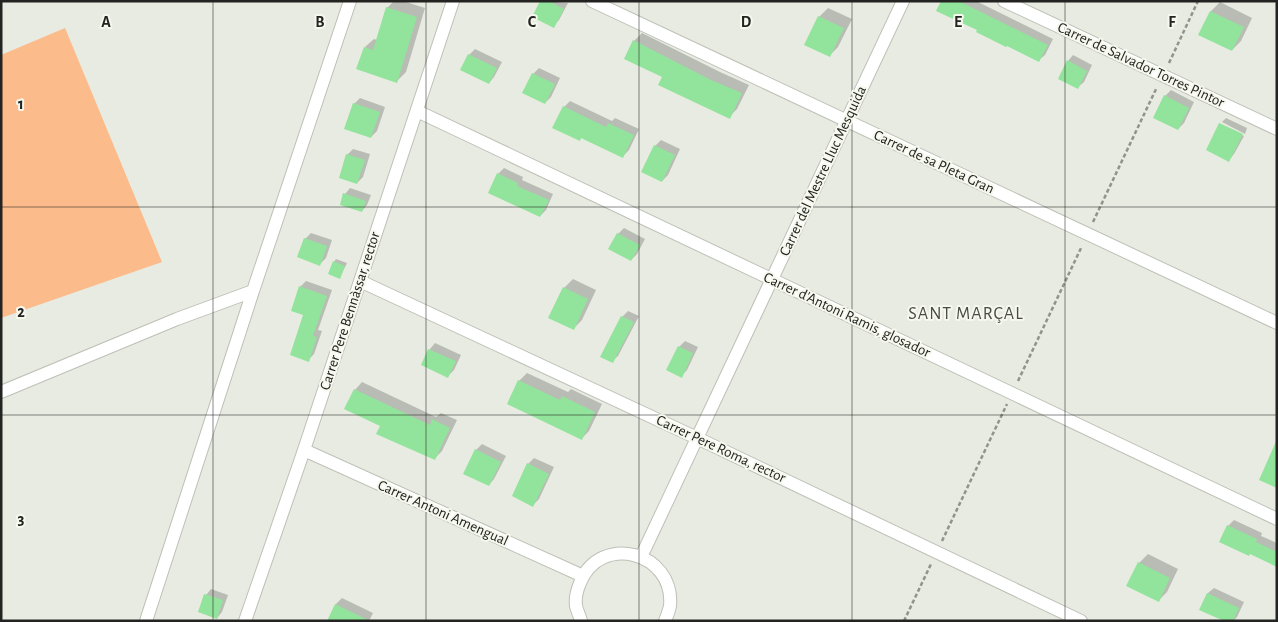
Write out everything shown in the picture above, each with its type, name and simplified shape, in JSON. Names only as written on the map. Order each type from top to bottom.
[{"type":"street","points":[[146,621],[253,291],[350,1]]},
{"type":"street","name":"Carrer Pere Bennàssar, rector","points":[[247,620],[453,1]]},
{"type":"street","name":"Carrer de sa Pleta Gran","points":[[592,1],[1277,322]]},
{"type":"street","name":"Carrer del Mestre Lluc Mesquida","points":[[641,557],[903,1]]},
{"type":"street","name":"Carrer de Salvador Torres Pintor","points":[[1004,1],[1277,129]]},
{"type":"street","name":"Carrer d'Antoni Ramis, glosador","points":[[417,111],[1277,519]]},
{"type":"street","name":"Carrer Pere Roma, rector","points":[[360,281],[697,438],[1081,621]]},
{"type":"street","points":[[1,392],[177,319],[253,291]]},
{"type":"street","name":"Carrer Antoni Amengual","points":[[304,450],[583,576]]},
{"type":"street","points":[[581,621],[576,606],[577,590],[583,576],[591,566],[602,558],[628,553],[641,557],[654,565],[664,577],[669,591],[670,607],[665,621]]},
{"type":"path","points":[[1168,65],[1198,1]]},
{"type":"path","points":[[1091,227],[1159,83]]},
{"type":"path","points":[[1016,386],[1085,241]]},
{"type":"path","points":[[940,545],[1008,402]]},
{"type":"path","points":[[904,621],[933,560]]},
{"type":"shaded area","points":[[65,28],[162,262],[1,318],[1,55]]},
{"type":"building","points":[[540,1],[549,1],[564,9],[554,28],[532,17]]},
{"type":"building","points":[[941,1],[959,1],[1048,45],[1039,62],[936,11]]},
{"type":"building","points":[[386,7],[417,17],[397,83],[356,69],[364,47],[373,50]]},
{"type":"building","points":[[1210,11],[1244,27],[1232,51],[1198,35]]},
{"type":"building","points":[[818,16],[844,28],[830,57],[804,45]]},
{"type":"building","points":[[633,40],[711,80],[742,93],[730,119],[658,85],[662,77],[624,59]]},
{"type":"building","points":[[468,54],[497,68],[489,84],[460,70]]},
{"type":"building","points":[[1067,60],[1087,71],[1078,89],[1058,79]]},
{"type":"building","points":[[532,73],[555,84],[545,104],[522,93]]},
{"type":"building","points":[[1164,95],[1189,108],[1178,130],[1153,118]]},
{"type":"building","points":[[353,103],[380,112],[371,138],[344,129]]},
{"type":"building","points":[[563,106],[606,127],[608,123],[634,135],[623,158],[581,138],[580,141],[552,128]]},
{"type":"building","points":[[1219,123],[1243,134],[1229,162],[1206,150]]},
{"type":"building","points":[[654,145],[675,155],[662,182],[641,172]]},
{"type":"building","points":[[346,154],[365,160],[357,184],[339,178]]},
{"type":"building","points":[[497,173],[518,183],[517,186],[549,200],[540,217],[488,193]]},
{"type":"building","points":[[343,193],[366,201],[362,212],[340,205]]},
{"type":"building","points":[[617,233],[640,245],[631,261],[608,249]]},
{"type":"building","points":[[304,238],[327,246],[320,266],[297,257]]},
{"type":"building","points":[[333,261],[345,266],[340,279],[328,274]]},
{"type":"building","points":[[299,286],[327,296],[313,336],[317,337],[309,362],[290,355],[303,315],[291,311]]},
{"type":"building","points":[[563,287],[588,299],[574,330],[548,318]]},
{"type":"building","points":[[621,316],[634,322],[613,363],[600,357]]},
{"type":"building","points":[[678,346],[693,353],[682,378],[666,370]]},
{"type":"building","points":[[428,349],[456,361],[448,378],[421,365]]},
{"type":"building","points":[[518,380],[560,400],[562,396],[595,412],[582,440],[507,404]]},
{"type":"building","points":[[354,389],[430,425],[432,419],[450,428],[435,460],[376,434],[380,426],[344,409]]},
{"type":"building","points":[[1277,439],[1277,488],[1259,480]]},
{"type":"building","points":[[475,449],[501,462],[489,486],[463,474]]},
{"type":"building","points":[[527,463],[549,474],[533,507],[512,496]]},
{"type":"building","points":[[1227,525],[1257,539],[1256,542],[1277,552],[1277,567],[1219,542]]},
{"type":"building","points":[[1138,562],[1170,578],[1159,602],[1126,586]]},
{"type":"building","points":[[1207,593],[1239,608],[1233,621],[1224,621],[1199,610]]},
{"type":"building","points":[[204,594],[223,600],[217,619],[198,612]]},
{"type":"building","points":[[335,604],[370,621],[327,621]]},
{"type":"district","name":"SANT MARÇAL","points":[[966,314]]}]
